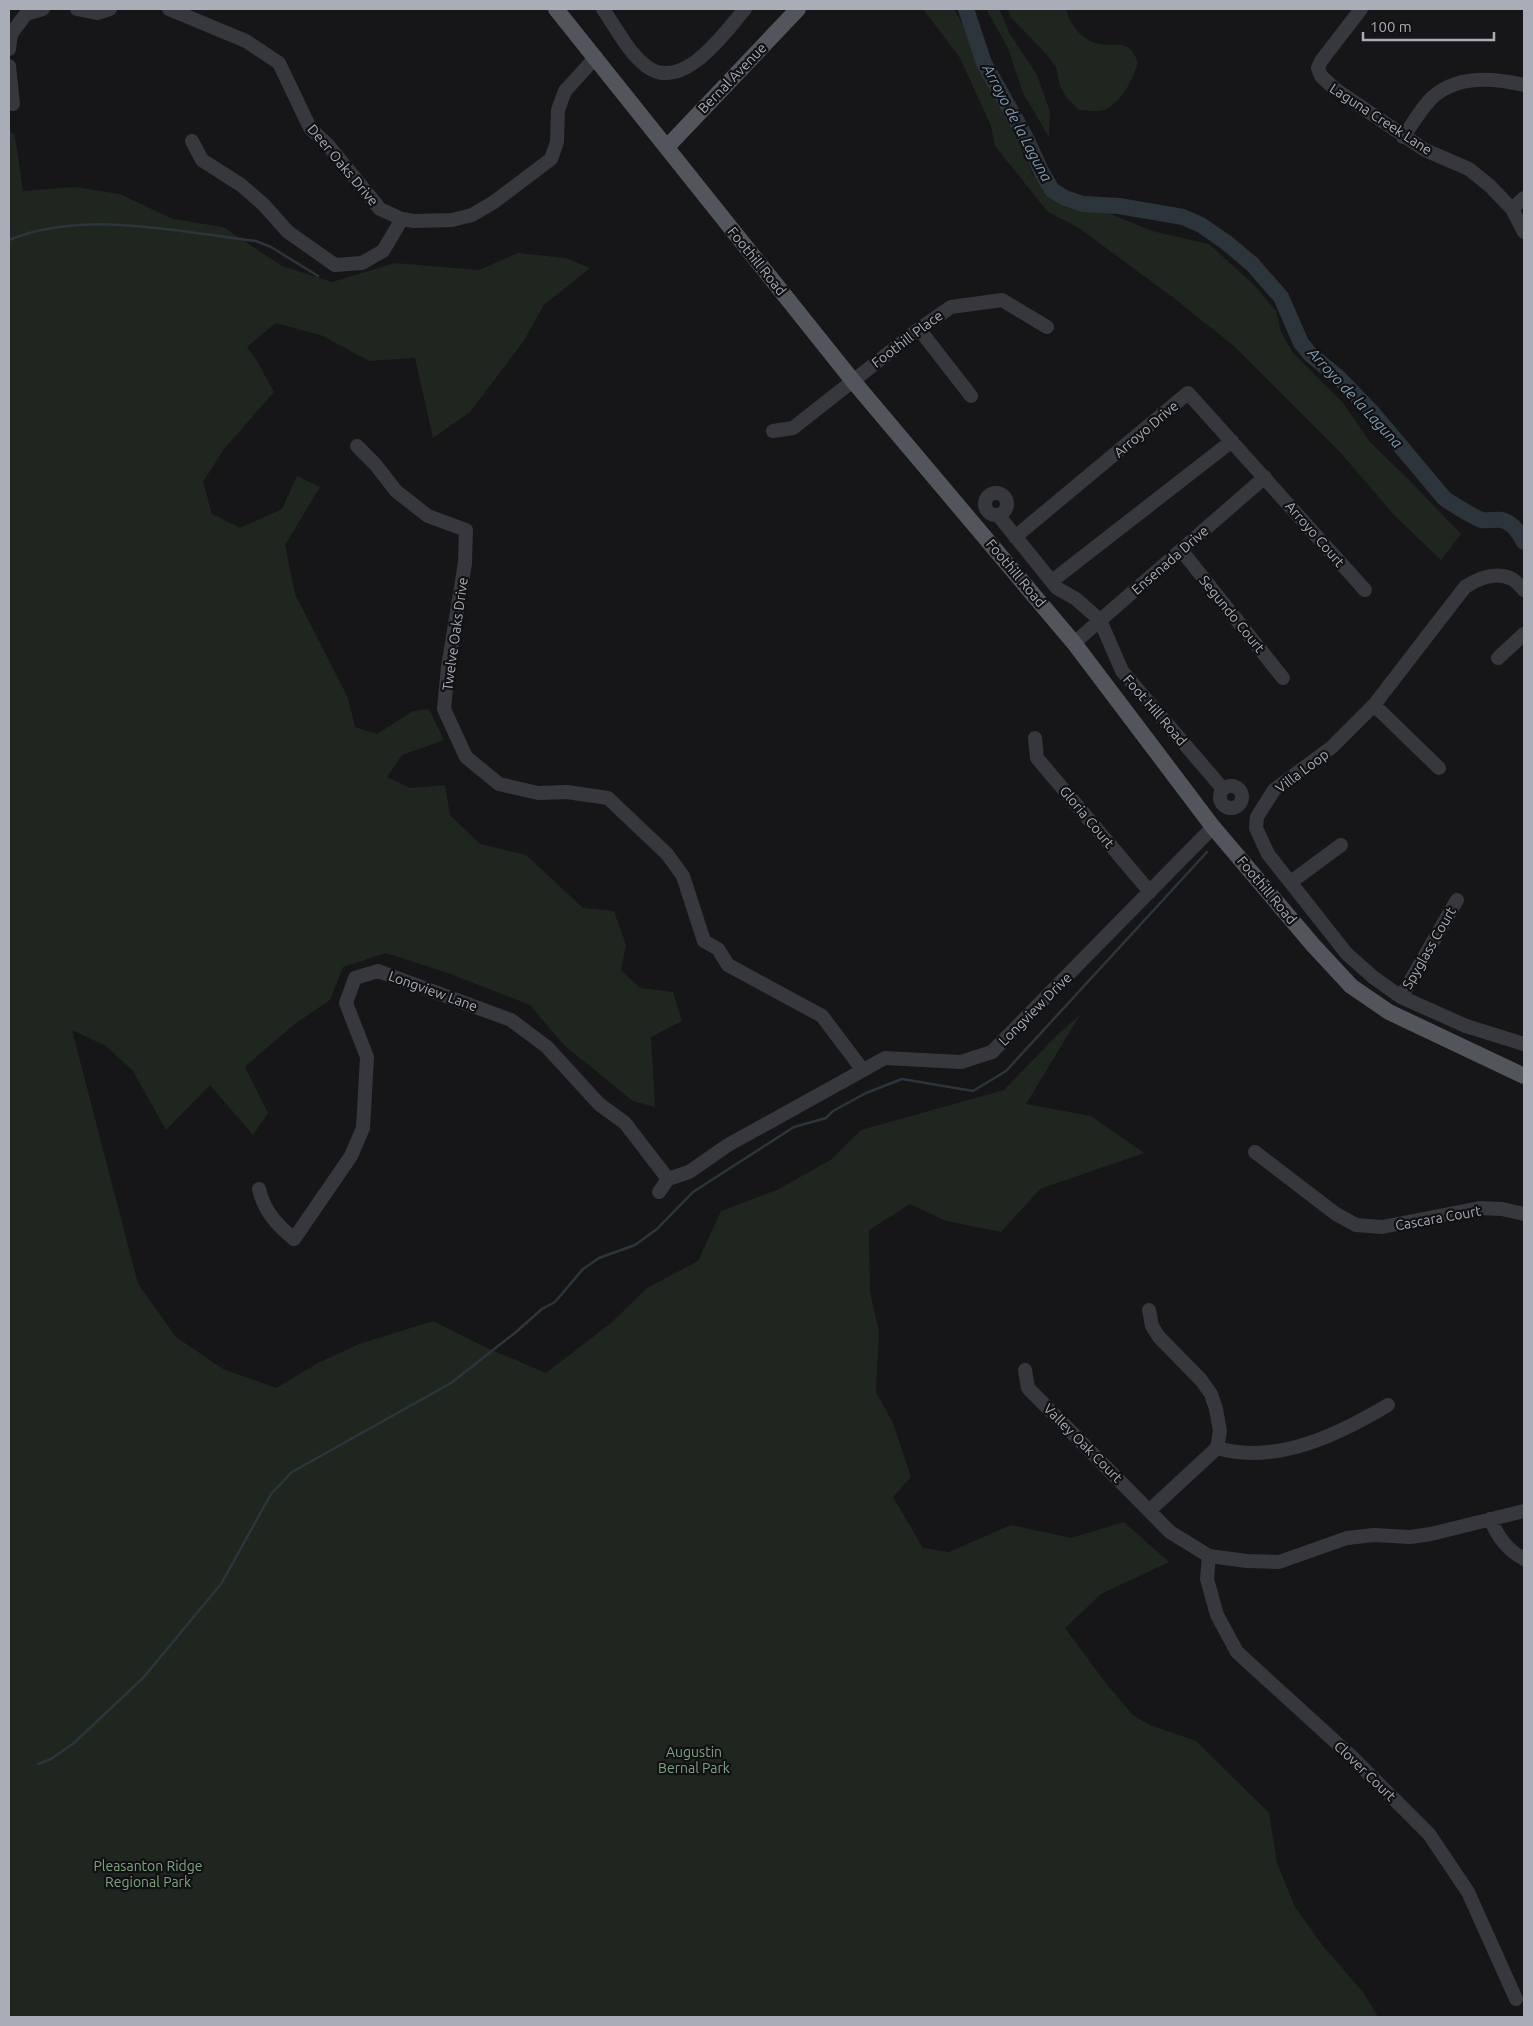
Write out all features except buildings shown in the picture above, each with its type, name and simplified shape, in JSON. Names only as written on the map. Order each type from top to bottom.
[{"type":"main road","name":"Foothill Road","points":[[556,9],[853,381],[1074,643],[1213,827],[1351,986],[1389,1012],[1524,1076]]},
{"type":"main road","name":"Bernal Avenue","points":[[667,147],[798,9]]},
{"type":"street","points":[[9,49],[11,34],[26,14],[44,9]]},
{"type":"street","points":[[77,9],[97,14],[110,9]]},
{"type":"street","name":"Deer Oaks Drive","points":[[169,9],[246,41],[279,63],[310,128],[328,145],[380,209],[402,219],[424,221],[452,220],[472,215],[494,202],[551,159],[557,142],[558,110],[565,92],[596,57]]},
{"type":"street","points":[[603,9],[636,56],[647,67],[663,73],[690,67],[703,56],[745,9]]},
{"type":"street","name":"Laguna Creek Lane","points":[[1361,9],[1321,61],[1318,68],[1321,76],[1334,89],[1404,137],[1425,150],[1470,169],[1512,208],[1524,232]]},
{"type":"street","points":[[9,66],[13,104]]},
{"type":"street","points":[[1404,137],[1433,97],[1445,88],[1460,81],[1524,85]]},
{"type":"street","points":[[192,141],[202,160],[241,185],[264,204],[288,232],[335,265],[362,263],[383,251],[402,219]]},
{"type":"street","points":[[1512,208],[1524,198]]},
{"type":"street","name":"Foothill Place","points":[[773,431],[792,428],[950,307],[1002,300],[1047,327]]},
{"type":"street","points":[[919,329],[971,396]]},
{"type":"street","name":"Arroyo Drive","points":[[1015,537],[1188,393],[1265,477]]},
{"type":"street","points":[[1052,581],[1232,441]]},
{"type":"street","name":"Twelve Oaks Drive","points":[[357,446],[375,464],[396,492],[428,516],[466,530],[465,563],[448,666],[444,709],[466,757],[499,784],[538,793],[567,792],[608,798],[667,854],[682,876],[704,941],[718,949],[728,965],[822,1016],[862,1069]]},
{"type":"street","name":"Ensenada Drive","points":[[1074,643],[1265,477]]},
{"type":"street","name":"Arroyo Court","points":[[1265,477],[1364,590]]},
{"type":"street","name":"Foot Hill Road","points":[[998,515],[1057,588],[1076,599],[1100,620],[1122,671],[1223,789]]},
{"type":"street","name":"Segundo Court","points":[[1181,550],[1283,678]]},
{"type":"street","name":"Villa Loop","points":[[1524,590],[1512,579],[1494,575],[1478,578],[1465,586],[1374,706],[1332,747],[1274,790],[1257,817],[1256,828],[1268,854],[1347,954],[1373,977],[1402,996],[1466,1026],[1524,1042]]},
{"type":"street","points":[[1498,658],[1524,634]]},
{"type":"street","points":[[1374,706],[1439,768]]},
{"type":"street","name":"Gloria Court","points":[[1035,738],[1037,758],[1150,892]]},
{"type":"street","name":"Longview Drive","points":[[668,1179],[689,1172],[728,1145],[884,1058],[962,1062],[992,1052],[1213,827]]},
{"type":"street","points":[[1291,882],[1341,845]]},
{"type":"street","name":"Spyglass Court","points":[[1402,996],[1457,900]]},
{"type":"street","name":"Longview Lane","points":[[259,1189],[262,1201],[269,1213],[280,1227],[294,1239],[351,1156],[363,1128],[367,1057],[346,1003],[355,978],[378,971],[511,1020],[548,1047],[600,1104],[626,1123],[668,1179]]},
{"type":"street","name":"Cascara Court","points":[[1255,1152],[1336,1214],[1356,1224],[1382,1228],[1480,1208],[1524,1214]]},
{"type":"street","points":[[659,1192],[668,1179]]},
{"type":"street","points":[[1149,1310],[1152,1326],[1159,1337],[1201,1380],[1211,1394],[1220,1431],[1217,1448],[1150,1510]]},
{"type":"street","name":"Valley Oak Court","points":[[1025,1370],[1028,1388],[1170,1532],[1209,1556]]},
{"type":"street","points":[[1217,1448],[1232,1453],[1273,1452],[1307,1443],[1352,1425],[1388,1405]]},
{"type":"street","points":[[1209,1556],[1248,1562],[1279,1562],[1347,1538],[1374,1535],[1410,1537],[1431,1534],[1524,1511]]},
{"type":"street","points":[[1490,1519],[1498,1537],[1515,1554],[1524,1559]]},
{"type":"street","name":"Clover Court","points":[[1209,1556],[1207,1579],[1217,1615],[1237,1652],[1351,1756],[1429,1834],[1468,1892],[1516,1999]]},
{"type":"green space","points":[[923,9],[954,9],[962,23],[977,64],[1017,139],[1033,175],[1064,207],[1108,213],[1152,231],[1209,244],[1254,285],[1276,311],[1281,332],[1293,353],[1343,403],[1371,443],[1461,534],[1441,560],[1395,516],[1340,452],[1235,347],[1175,299],[1079,228],[1048,212],[995,146],[991,126],[960,58]]},
{"type":"green space","points":[[986,9],[999,9],[1010,34],[1037,75],[1050,112],[1049,137],[1023,93],[1008,48]]},
{"type":"green space","points":[[1008,9],[1066,9],[1075,28],[1092,42],[1122,45],[1130,49],[1138,62],[1125,92],[1114,104],[1100,111],[1079,110],[1067,98],[1060,86],[1056,67],[1010,16]]},
{"type":"green space","points":[[9,130],[15,136],[23,191],[75,187],[120,194],[173,219],[223,227],[282,266],[332,282],[395,263],[479,270],[518,253],[566,258],[590,268],[544,305],[523,342],[470,412],[433,438],[415,358],[369,361],[323,336],[276,323],[247,347],[274,392],[224,449],[203,482],[212,514],[240,528],[282,509],[297,476],[320,487],[285,545],[295,594],[348,698],[355,727],[377,734],[413,711],[429,709],[444,740],[402,755],[387,777],[410,788],[445,785],[450,815],[480,844],[526,855],[583,908],[614,911],[626,945],[621,970],[640,988],[673,992],[682,1021],[651,1037],[655,1107],[633,1101],[565,1046],[530,1005],[448,973],[386,953],[343,967],[330,1000],[292,1026],[245,1067],[268,1113],[253,1135],[210,1085],[166,1130],[133,1071],[106,1046],[72,1030],[138,1284],[176,1337],[223,1369],[276,1388],[318,1363],[359,1344],[433,1321],[485,1347],[546,1373],[611,1323],[647,1288],[698,1261],[721,1211],[779,1189],[832,1159],[861,1130],[1004,1090],[1056,1036],[1080,1015],[1026,1104],[1091,1116],[1144,1153],[1040,1189],[1001,1232],[946,1221],[910,1204],[869,1230],[870,1292],[879,1332],[876,1392],[893,1423],[911,1477],[893,1497],[923,1548],[949,1552],[1011,1525],[1071,1538],[1124,1522],[1169,1562],[1101,1594],[1065,1628],[1108,1686],[1133,1715],[1150,1725],[1196,1741],[1269,1813],[1277,1863],[1295,1907],[1323,1946],[1363,1992],[1378,2017],[9,2017]]},
{"type":"waterway","name":"Arroyo de la Laguna","points":[[966,9],[984,63],[1026,138],[1052,190],[1065,198],[1083,204],[1119,206],[1183,217],[1201,225],[1227,243],[1252,264],[1281,297],[1301,343],[1310,354],[1339,378],[1371,411],[1444,498],[1482,520],[1506,521],[1515,529],[1524,542]]},
{"type":"waterway","points":[[9,240],[38,231],[69,226],[100,224],[132,225],[256,241],[271,247],[318,276]]},
{"type":"waterway","points":[[38,1764],[51,1759],[74,1743],[143,1678],[221,1584],[271,1494],[292,1472],[451,1383],[542,1309],[555,1302],[583,1269],[599,1258],[635,1245],[657,1229],[693,1192],[794,1127],[826,1118],[833,1111],[866,1093],[902,1079],[973,1091],[1006,1071],[1207,852]]},
{"type":"park label","name":"Augustin Bernal Park","points":[[694,1760]]},
{"type":"park label","name":"Pleasanton Ridge Regional Park","points":[[148,1874]]}]
